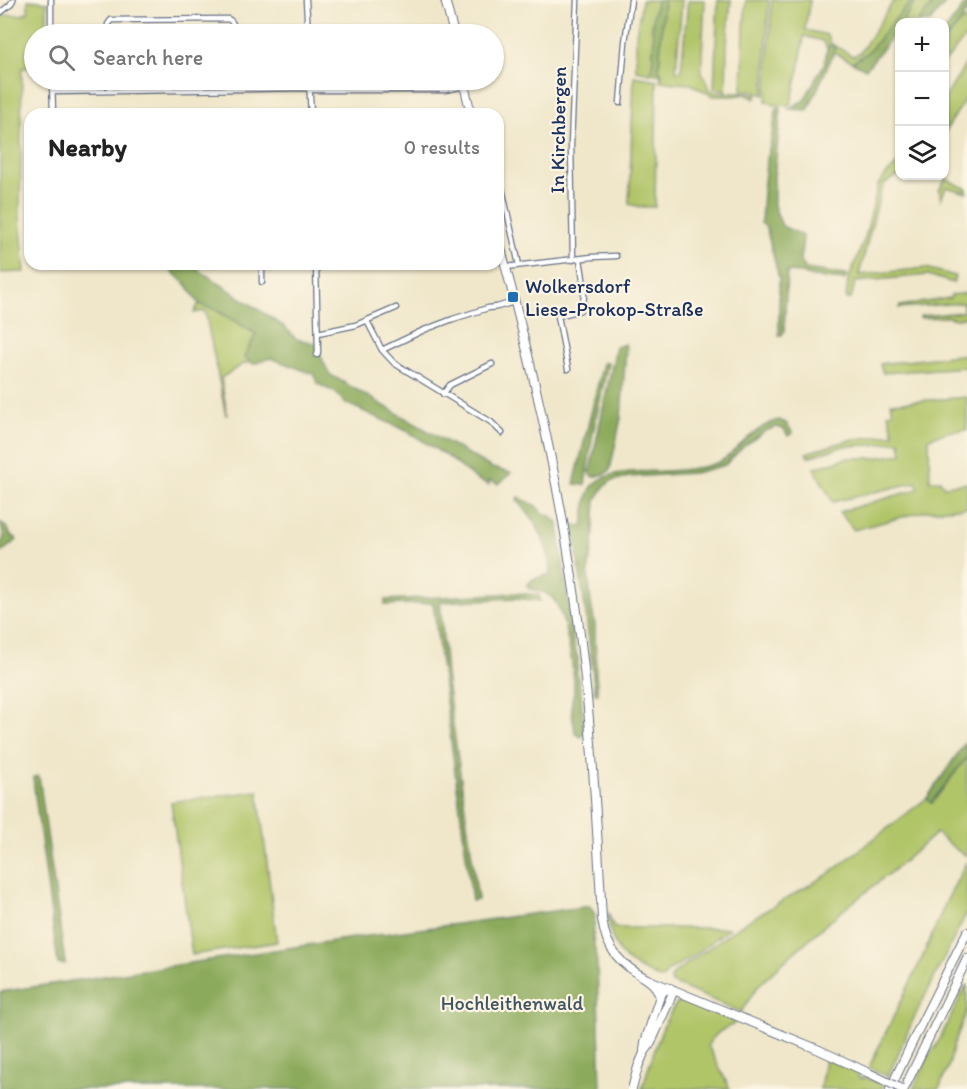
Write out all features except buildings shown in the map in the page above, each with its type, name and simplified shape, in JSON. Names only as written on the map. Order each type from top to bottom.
[{"type":"highway","points":[[890,1089],[967,932]]},
{"type":"highway","points":[[903,1089],[967,959]]},
{"type":"highway","points":[[648,979],[660,996]]},
{"type":"highway","points":[[644,1053],[645,1042],[660,996],[672,989]]},
{"type":"highway","points":[[632,1089],[638,1067],[651,1042],[672,989]]},
{"type":"main road","points":[[445,0],[451,24]]},
{"type":"main road","points":[[466,90],[470,108]]},
{"type":"main road","points":[[504,260],[554,470],[575,597],[588,700],[603,928],[606,940],[617,957],[648,979],[817,1049],[903,1089]]},
{"type":"street","points":[[0,14],[14,0]]},
{"type":"street","points":[[51,0],[51,24]]},
{"type":"street","points":[[306,0],[307,24]]},
{"type":"street","name":"In Kirchbergen","points":[[573,260],[571,144],[577,0]]},
{"type":"street","points":[[620,103],[631,0]]},
{"type":"street","points":[[108,24],[111,20],[228,19],[233,24]]},
{"type":"street","points":[[53,108],[53,92],[110,90]]},
{"type":"street","points":[[311,108],[310,90],[445,90]]},
{"type":"street","points":[[504,198],[519,265]]},
{"type":"street","points":[[506,267],[616,256]]},
{"type":"street","points":[[568,369],[558,316],[582,308],[580,260]]},
{"type":"street","points":[[262,270],[262,282]]},
{"type":"street","points":[[316,270],[317,356]]},
{"type":"street","points":[[382,350],[453,319],[514,302]]},
{"type":"street","points":[[318,333],[367,321],[396,308]]},
{"type":"street","points":[[367,321],[382,350],[394,363],[491,422],[502,434]]},
{"type":"street","points":[[444,394],[450,386],[492,364]]},
{"type":"green space","points":[[28,0],[47,2],[47,24],[24,24],[20,216],[25,272],[0,273],[0,19],[4,15],[28,13]]},
{"type":"green space","points":[[642,0],[657,0],[653,15],[652,67],[649,73],[636,70],[636,35]]},
{"type":"green space","points":[[657,0],[664,0],[659,68],[662,75],[649,73],[652,67],[653,15]]},
{"type":"green space","points":[[664,0],[682,0],[676,71],[681,71],[688,0],[705,0],[701,73],[706,78],[708,88],[719,92],[751,93],[757,95],[755,99],[746,94],[713,96],[691,84],[660,81]]},
{"type":"green space","points":[[718,0],[731,0],[726,91],[714,88]]},
{"type":"green space","points":[[746,0],[769,0],[764,95],[750,90],[742,91]]},
{"type":"green space","points":[[772,0],[810,0],[805,30],[827,35],[831,44],[827,48],[823,41],[804,36],[791,104],[783,106],[766,101]]},
{"type":"green space","points":[[894,0],[913,0],[895,18],[869,51],[859,58],[852,62],[834,52],[835,46],[853,56],[860,53]]},
{"type":"green space","points":[[913,0],[917,0],[905,18],[896,18]]},
{"type":"green space","points":[[917,0],[936,0],[921,18],[905,18]]},
{"type":"green space","points":[[936,0],[948,0],[933,18],[921,18]]},
{"type":"green space","points":[[967,2],[967,11],[962,21],[949,36],[949,26]]},
{"type":"green space","points":[[967,19],[967,35],[949,57],[949,36],[962,21]]},
{"type":"green space","points":[[895,20],[895,33],[866,69],[852,62],[869,51]]},
{"type":"green space","points":[[831,44],[835,46],[834,52],[808,110],[789,109],[803,102],[825,62],[827,48]]},
{"type":"green space","points":[[967,62],[967,96],[949,125],[949,91]]},
{"type":"green space","points":[[634,76],[657,80],[655,207],[629,204]]},
{"type":"green space","points":[[776,109],[781,109],[774,177],[774,206],[782,226],[800,234],[803,238],[800,261],[806,269],[847,275],[844,280],[787,272],[782,335],[779,335],[779,278],[766,227],[761,223],[765,172]]},
{"type":"green space","points":[[895,166],[895,177],[885,183],[880,194],[859,275],[926,268],[955,276],[953,283],[928,275],[855,282],[851,299],[846,299],[848,280],[865,238],[878,185]]},
{"type":"green space","points":[[945,180],[948,180],[967,189],[967,193],[946,187],[941,199],[939,190]]},
{"type":"green space","points":[[170,270],[199,270],[285,327],[296,339],[315,343],[329,374],[492,468],[511,473],[498,484],[489,480],[489,485],[476,479],[448,457],[409,432],[345,403],[336,393],[318,384],[313,374],[271,358],[253,364],[244,357],[256,334],[216,310],[203,306],[187,285]]},
{"type":"green space","points":[[967,293],[967,317],[920,318],[920,316],[963,312],[963,303],[899,308],[900,306]]},
{"type":"green space","points":[[199,303],[216,310],[256,334],[244,357],[251,362],[243,364],[221,378],[227,415],[205,311],[194,313]]},
{"type":"green space","points":[[625,344],[621,418],[610,470],[593,477],[590,470],[616,347]]},
{"type":"green space","points":[[967,354],[967,367],[883,373],[880,364]]},
{"type":"green space","points":[[603,363],[608,363],[593,432],[585,485],[574,484]]},
{"type":"green space","points":[[967,397],[967,430],[951,431],[929,438],[930,481],[940,480],[944,486],[967,483],[967,507],[925,511],[854,530],[839,512],[918,489],[917,482],[833,502],[814,468],[847,458],[874,458],[902,454],[900,441],[845,446],[808,457],[806,453],[850,440],[894,434],[888,413],[893,412],[891,403]]},
{"type":"green space","points":[[779,420],[786,423],[793,433],[788,436],[784,429],[776,427],[765,431],[743,447],[725,465],[695,473],[629,477],[611,481],[603,488],[596,500],[593,546],[588,572],[595,625],[598,694],[595,694],[573,525],[583,526],[590,490],[596,483],[613,475],[692,469],[719,462],[758,430]]},
{"type":"green space","points":[[518,497],[535,505],[558,523],[573,641],[578,659],[577,672],[584,734],[581,737],[575,733],[571,708],[574,693],[573,671],[562,617],[552,598],[542,592],[529,589],[527,585],[533,579],[550,574],[548,553],[541,534],[517,500]]},
{"type":"green space","points":[[0,522],[17,540],[0,553],[0,545],[4,537]]},
{"type":"green space","points":[[516,593],[539,595],[540,601],[516,598],[440,602],[446,675],[478,900],[472,901],[433,603],[385,605],[385,600]]},
{"type":"green space","points":[[967,740],[967,757],[931,803],[927,798]]},
{"type":"green space","points":[[967,757],[967,856],[936,833],[790,956],[758,986],[741,1012],[672,983],[670,980],[674,973],[741,925],[827,875],[927,798],[932,803]]},
{"type":"green space","points":[[39,776],[65,964],[58,964],[33,777]]},
{"type":"green space","points":[[258,791],[277,942],[192,955],[171,802]]},
{"type":"green space","points":[[967,861],[967,912],[912,1022],[888,1077],[869,1067]]},
{"type":"green space","name":"Hochleithenwald","points":[[590,906],[595,915],[593,939],[597,962],[601,1089],[0,1089],[0,992],[353,938]]},
{"type":"green space","points":[[608,912],[614,928],[729,928],[695,955],[668,971],[662,979],[639,969],[622,955],[612,937]]},
{"type":"green space","points":[[967,984],[967,1010],[939,1089],[913,1089],[931,1051],[935,1048]]},
{"type":"green space","points":[[681,1000],[733,1020],[733,1025],[719,1032],[708,1045],[730,1089],[642,1089],[663,1027]]},
{"type":"green space","points":[[825,1058],[859,1073],[858,1077],[884,1085],[882,1089],[820,1089]]},
{"type":"place","name":"Wolkersdorf Liese-Prokop-Straße","points":[[513,297]]}]
